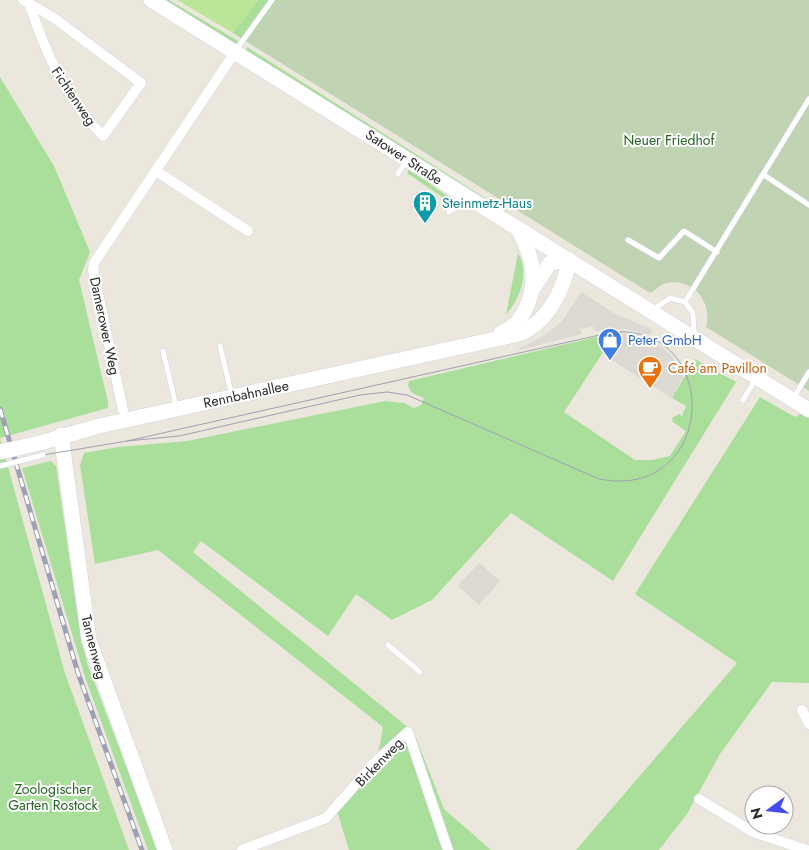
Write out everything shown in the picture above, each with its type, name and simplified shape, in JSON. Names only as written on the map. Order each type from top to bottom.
[{"type":"main road","name":"Satower Straße","points":[[151,0],[809,410]]},
{"type":"main road","name":"Rennbahnallee","points":[[518,230],[531,258],[534,272],[534,287]]},
{"type":"main road","name":"Rennbahnallee","points":[[0,452],[42,449],[61,435],[493,338],[519,334],[545,316],[562,286],[569,260],[554,261],[546,266],[534,287],[521,318],[514,326],[493,338]]},
{"type":"main road","name":"Tannenweg","points":[[61,435],[89,640],[165,850]]},
{"type":"street","name":"Fichtenweg","points":[[26,2],[54,18],[141,83],[103,136],[89,122],[54,68],[26,2]]},
{"type":"street","name":"Damerower Weg","points":[[123,410],[93,270],[94,263],[235,52]]},
{"type":"street","points":[[156,171],[248,232]]},
{"type":"street","points":[[802,710],[809,724]]},
{"type":"street","name":"Birkenweg","points":[[242,850],[326,818],[377,760],[408,732],[448,850]]},
{"type":"street","points":[[699,799],[753,832],[807,850]]},
{"type":"lane","name":"Damerower Weg","points":[[235,52],[272,0]]},
{"type":"lane","points":[[685,302],[809,99]]},
{"type":"lane","points":[[398,174],[407,158]]},
{"type":"lane","points":[[764,175],[809,205]]},
{"type":"lane","points":[[449,212],[470,198]]},
{"type":"lane","points":[[628,240],[659,258],[684,231],[717,252]]},
{"type":"lane","points":[[651,312],[663,301],[670,298],[685,302],[693,313],[694,338]]},
{"type":"lane","points":[[220,346],[232,398]]},
{"type":"lane","points":[[163,351],[177,408]]},
{"type":"lane","points":[[793,400],[809,372]]},
{"type":"lane","points":[[743,400],[756,377]]},
{"type":"lane","points":[[0,466],[42,449]]},
{"type":"lane","points":[[388,645],[420,672]]},
{"type":"green space","points":[[164,0],[169,0],[238,41],[236,44]]},
{"type":"green space","points":[[177,0],[259,0],[233,33]]},
{"type":"green space","points":[[236,0],[278,0],[247,42],[233,33],[223,17]]},
{"type":"green space","name":"Neuer Friedhof","points":[[278,0],[809,0],[809,391],[706,327],[707,309],[704,301],[693,288],[676,282],[667,283],[650,293],[247,42]]},
{"type":"green space","points":[[247,47],[512,215],[482,200],[246,51]]},
{"type":"green space","points":[[0,77],[54,166],[90,252],[79,280],[108,408],[0,438]]},
{"type":"green space","points":[[409,169],[457,203],[455,206],[407,173]]},
{"type":"green space","points":[[518,253],[523,269],[522,286],[506,315]]},
{"type":"green space","points":[[600,336],[602,354],[564,412],[635,460],[652,460],[670,456],[686,431],[673,422],[672,418],[679,414],[682,416],[686,406],[672,398],[695,359],[736,382],[613,581],[511,513],[432,600],[392,620],[356,594],[328,636],[201,541],[193,552],[410,729],[416,738],[444,809],[491,850],[349,850],[336,808],[377,760],[383,727],[158,550],[95,564],[80,465],[84,453],[118,447],[187,441],[385,401],[404,403],[414,408],[421,405],[424,398],[412,393],[408,386],[409,381]]},
{"type":"green space","points":[[760,397],[795,417],[809,409],[809,683],[772,682],[720,754],[687,814],[659,850],[576,850],[737,663],[635,594]]},
{"type":"green space","name":"Zoologischer Garten Rostock","points":[[0,438],[65,673],[129,850],[0,850]]},
{"type":"green space","points":[[51,461],[56,466],[81,637],[87,663],[158,850],[148,850],[86,680],[22,468]]},
{"type":"shaded area","points":[[581,292],[614,313],[653,330],[650,335],[625,329],[595,331],[593,326],[580,329],[582,334],[515,351],[548,333],[563,320]]},
{"type":"shaded area","points":[[614,333],[632,334],[649,339],[666,350],[674,359],[683,377],[672,398],[602,354],[600,336]]},
{"type":"shaded area","points":[[479,563],[500,581],[479,605],[458,586]]},
{"type":"tram line","points":[[43,455],[127,441],[613,332],[649,337],[675,355],[689,382],[692,412],[684,441],[666,465],[638,479],[599,479],[407,395],[387,392],[360,395],[179,436],[127,441]]},
{"type":"railway","points":[[0,409],[78,673],[142,850]]},
{"type":"place","name":"Steinmetz-Haus","points":[[425,224]]},
{"type":"place","name":"Peter GmbH","points":[[610,361]]},
{"type":"place","name":"Café am Pavillon","points":[[650,389]]}]
